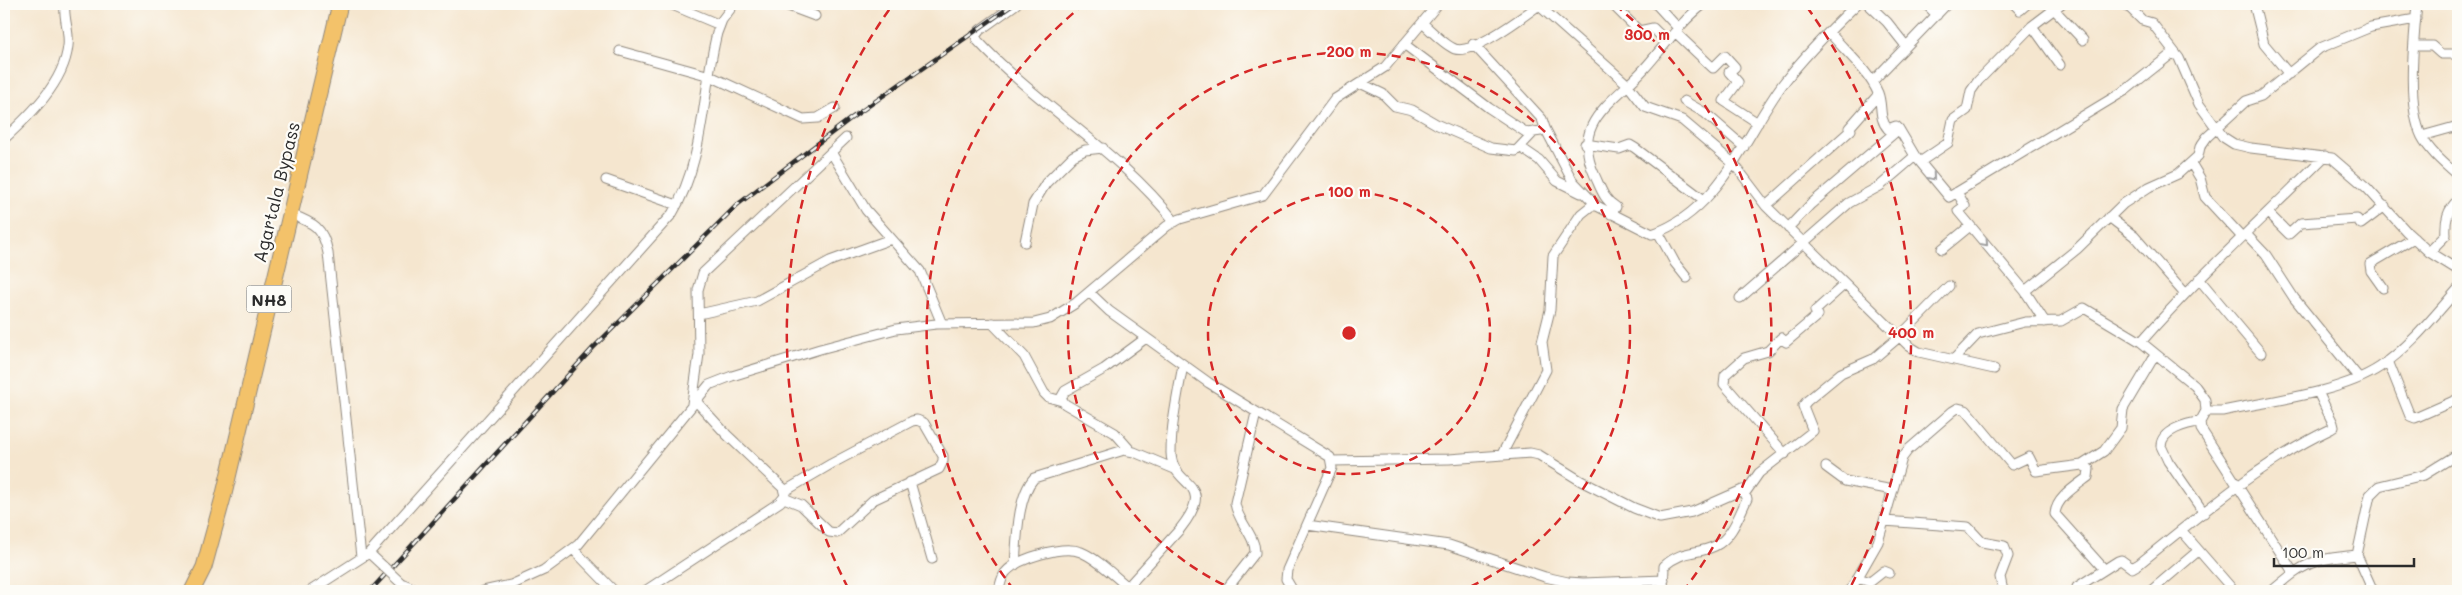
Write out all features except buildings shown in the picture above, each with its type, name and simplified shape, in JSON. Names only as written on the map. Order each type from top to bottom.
[{"type":"highway","name":"Agartala Bypass","points":[[192,591],[204,568],[213,539],[340,4]]},
{"type":"street","points":[[4,139],[31,112],[60,71],[66,57],[69,40],[64,10],[66,4]]},
{"type":"street","points":[[670,4],[720,25]]},
{"type":"street","points":[[310,591],[365,555],[646,244],[677,205],[686,186],[696,150],[715,42],[720,25],[734,4]]},
{"type":"street","points":[[783,4],[814,16]]},
{"type":"street","points":[[1016,4],[980,30],[976,35],[976,40],[998,63],[1103,148],[1145,186],[1175,222]]},
{"type":"street","points":[[483,591],[525,580],[544,570],[573,549],[709,385],[732,376],[896,329],[942,324],[1034,323],[1050,319],[1076,304],[1153,236],[1175,222],[1263,196],[1335,99],[1385,67],[1438,4]]},
{"type":"street","points":[[1422,23],[1456,50],[1503,32],[1538,4],[1627,84],[1645,107],[1682,120],[1734,164],[1766,206],[1899,337],[1919,352],[1994,369]]},
{"type":"street","points":[[1612,4],[1639,31],[1653,28],[1666,41]]},
{"type":"street","points":[[1656,4],[1676,30],[1713,68],[1725,56],[1735,67],[1729,72],[1738,82],[1724,102],[1758,123]]},
{"type":"street","points":[[1611,214],[1616,207],[1606,201],[1591,169],[1585,144],[1590,129],[1602,111],[1645,68],[1676,30],[1704,4]]},
{"type":"street","points":[[1473,44],[1542,119],[1544,128],[1572,180],[1584,194],[1597,206],[1652,234],[1683,220],[1704,200],[1734,164],[1758,123],[1802,59],[1857,4]]},
{"type":"street","points":[[1868,4],[1887,22],[1906,46]]},
{"type":"street","points":[[1926,4],[1937,15]]},
{"type":"street","points":[[1872,82],[1947,4]]},
{"type":"street","points":[[2014,4],[2020,10],[2027,4]]},
{"type":"street","points":[[2126,4],[2142,20],[2152,23],[2174,52],[2182,65],[2199,104],[2216,130],[2234,144],[2276,153],[2325,156],[2337,162],[2385,206],[2429,252],[2458,270]]},
{"type":"street","points":[[2254,4],[2264,44],[2289,74]]},
{"type":"street","points":[[2417,4],[2412,101],[2422,136],[2458,176]]},
{"type":"street","points":[[1740,298],[1850,203],[1880,186],[1918,159],[1948,143],[1953,120],[1967,110],[1974,86],[2055,5],[2083,40]]},
{"type":"street","points":[[2025,291],[2077,249],[2123,204],[2149,187],[2171,179],[2198,156],[2200,147],[2207,137],[2246,101],[2261,96],[2320,48],[2371,27],[2416,19]]},
{"type":"street","points":[[2032,26],[2060,65]]},
{"type":"street","points":[[1829,32],[1872,82],[1878,95],[1880,119],[1888,129],[1896,126],[1899,129],[1918,159],[1964,206],[1958,211],[2025,291],[2045,322]]},
{"type":"street","points":[[1404,44],[1489,108],[1527,133],[1532,134]]},
{"type":"street","points":[[2415,46],[2432,46],[2440,54],[2458,54]]},
{"type":"street","points":[[620,51],[710,76],[804,119],[818,118],[835,108]]},
{"type":"street","points":[[1953,195],[2126,90],[2174,52]]},
{"type":"street","points":[[1360,83],[1383,94],[1395,106],[1412,110],[1438,125],[1491,148],[1511,152],[1520,148],[1532,134],[1544,128]]},
{"type":"street","points":[[1766,206],[1851,130],[1850,128],[1878,95]]},
{"type":"street","points":[[1684,101],[1705,113],[1744,147]]},
{"type":"street","points":[[2422,136],[2458,126]]},
{"type":"street","points":[[1788,228],[1811,204],[1899,129]]},
{"type":"street","points":[[693,402],[699,354],[700,279],[710,264],[846,138]]},
{"type":"street","points":[[1585,144],[1619,149],[1630,145],[1704,200]]},
{"type":"street","points":[[1025,242],[1033,204],[1046,184],[1073,156],[1084,150],[1103,148]]},
{"type":"street","points":[[1520,148],[1539,160],[1557,181],[1584,194]]},
{"type":"street","points":[[831,152],[866,210],[920,272],[942,324]]},
{"type":"street","points":[[2141,342],[2184,293],[2325,156]]},
{"type":"street","points":[[2190,162],[2200,178],[2205,197],[2266,255],[2294,298],[2359,378]]},
{"type":"street","points":[[606,180],[677,205]]},
{"type":"street","points":[[2429,252],[2446,235],[2446,222],[2450,208],[2458,200]]},
{"type":"street","points":[[1502,454],[1546,370],[1542,342],[1550,310],[1553,256],[1581,214],[1591,206],[1597,206]]},
{"type":"street","points":[[2268,213],[2289,234],[2301,223],[2357,219],[2361,224],[2385,206]]},
{"type":"street","points":[[290,214],[316,226],[322,232],[327,246],[365,555]]},
{"type":"street","points":[[2109,217],[2134,236],[2184,293]]},
{"type":"street","points":[[1942,249],[1970,226]]},
{"type":"street","points":[[1658,232],[1675,263],[1686,278]]},
{"type":"street","points":[[2383,288],[2372,271],[2370,264],[2414,238]]},
{"type":"street","points":[[699,314],[757,301],[830,261],[891,239]]},
{"type":"street","points":[[2199,279],[2261,353]]},
{"type":"street","points":[[1785,454],[1724,384],[1725,375],[1748,356],[1768,351],[1781,338],[1786,342],[1797,335],[1818,314],[1815,311],[1846,284]]},
{"type":"street","points":[[1745,493],[1759,473],[1813,431],[1803,406],[1841,373],[1873,358],[1899,337],[1949,286]]},
{"type":"street","points":[[2206,411],[2222,411],[2318,392],[2359,378],[2388,361],[2421,330],[2458,289]]},
{"type":"street","points":[[1090,292],[1109,311],[1183,365],[1256,413],[1327,454],[1332,461],[1332,468],[1286,575],[1293,591]]},
{"type":"street","points":[[1954,360],[1978,334],[2025,322],[2061,321],[2084,308],[2141,342],[2195,386],[2205,400],[2206,411],[2200,422],[2204,436],[2293,572]]},
{"type":"street","points":[[992,323],[1024,356],[1048,397],[1062,401],[1115,433],[1130,450],[1178,470]]},
{"type":"street","points":[[1062,401],[1062,394],[1065,391],[1104,369],[1146,338]]},
{"type":"street","points":[[1850,591],[1878,542],[1902,458],[1908,450],[1958,408],[1966,410],[2012,465],[2030,457],[2036,471],[2082,465],[2104,451],[2115,437],[2121,428],[2123,409],[2156,355]]},
{"type":"street","points":[[2388,361],[2410,416],[2415,418],[2422,416],[2458,399]]},
{"type":"street","points":[[999,591],[1001,580],[1014,565],[1058,551],[1078,551],[1087,555],[1126,589],[1180,529],[1193,509],[1195,491],[1172,461],[1171,452],[1183,365]]},
{"type":"street","points":[[2077,587],[2121,560],[2132,568],[2292,448],[2334,427],[2318,392]]},
{"type":"street","points":[[645,591],[784,495],[862,447],[917,420],[924,424],[931,434],[943,461],[936,470],[873,500],[842,530],[833,533],[826,530],[801,505],[784,495],[693,402]]},
{"type":"street","points":[[1225,591],[1254,553],[1254,546],[1237,514],[1235,503],[1256,413]]},
{"type":"street","points":[[2200,422],[2184,425],[2164,437],[2161,446],[2168,460],[2204,513]]},
{"type":"street","points":[[1014,565],[1022,506],[1029,485],[1034,478],[1101,456],[1130,450]]},
{"type":"street","points":[[1332,461],[1449,459],[1518,452],[1539,455],[1581,481],[1634,508],[1660,518],[1692,512],[1738,491],[1745,493]]},
{"type":"street","points":[[2373,591],[2357,555],[2370,495],[2373,490],[2379,486],[2424,475],[2458,454]]},
{"type":"street","points":[[2082,465],[2089,469],[2088,477],[2067,494],[2055,508],[2055,514],[2104,569]]},
{"type":"street","points":[[1826,467],[1845,481],[1893,490]]},
{"type":"street","points":[[910,482],[932,559]]},
{"type":"street","points":[[1663,591],[1664,566],[1672,558],[1694,550],[1714,547],[1721,542],[1734,526],[1747,499],[1745,493]]},
{"type":"street","points":[[1884,521],[1968,527],[1982,542],[2004,546],[2008,556],[2000,577],[2003,591]]},
{"type":"street","points":[[1307,525],[1449,545],[1546,577],[1568,582],[1664,580]]},
{"type":"street","points":[[2181,530],[2234,591]]},
{"type":"street","points":[[573,549],[614,591]]},
{"type":"street","points":[[2152,590],[2198,551]]},
{"type":"street","points":[[365,555],[384,567],[401,583],[419,591]]},
{"type":"street","points":[[2272,591],[2293,572],[2306,564],[2321,558],[2357,555]]},
{"type":"street","points":[[1858,578],[1870,582],[1884,571],[1889,573]]},
{"type":"railway","points":[[370,591],[593,348],[737,205],[850,119],[1014,4]]}]
